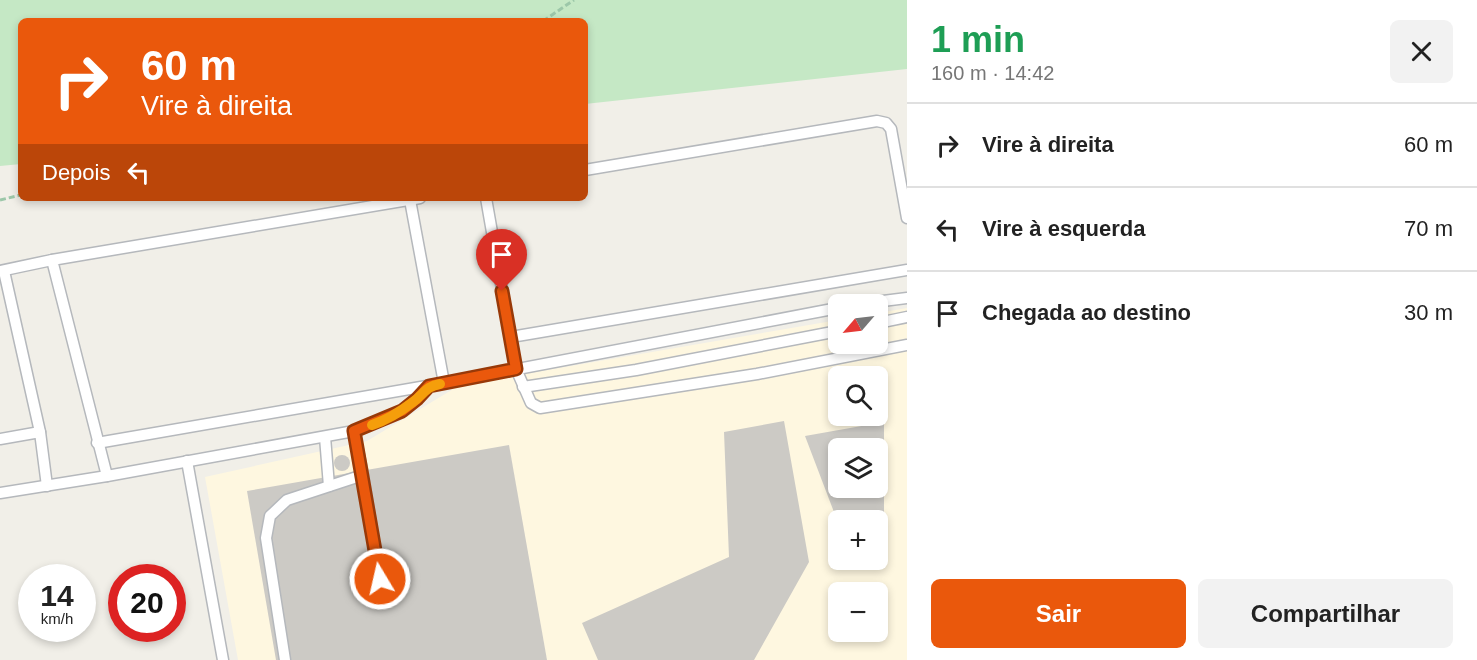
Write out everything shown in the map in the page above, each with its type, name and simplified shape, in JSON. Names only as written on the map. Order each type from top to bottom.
[{"type":"lane","points":[[588,169],[877,121],[886,123],[891,129],[907,218]]},
{"type":"lane","points":[[47,486],[40,432],[2,271],[52,260],[403,201]]},
{"type":"lane","points":[[415,201],[444,383]]},
{"type":"lane","points":[[487,201],[516,369],[531,403],[540,408],[757,374],[907,345]]},
{"type":"lane","points":[[52,260],[107,476]]},
{"type":"lane","points":[[511,337],[907,270]]},
{"type":"lane","points":[[888,300],[907,298]]},
{"type":"lane","points":[[97,443],[429,386],[828,310]]},
{"type":"lane","points":[[888,321],[907,317]]},
{"type":"lane","points":[[523,387],[636,370],[828,332]]},
{"type":"lane","points":[[0,493],[354,431],[402,411],[429,386]]},
{"type":"lane","points":[[354,431],[380,579]]},
{"type":"lane","points":[[0,439],[40,432]]},
{"type":"lane","points":[[325,437],[329,486]]},
{"type":"lane","points":[[187,462],[223,660]]},
{"type":"lane","points":[[285,660],[266,538],[270,516],[287,500],[363,475]]},
{"type":"path","points":[[547,18],[574,0]]},
{"type":"path","points":[[0,200],[18,196]]},
{"type":"shaded area","points":[[907,308],[907,660],[238,660],[205,477],[367,441],[460,385],[828,322],[828,354],[888,354],[888,311]]},
{"type":"green space","points":[[0,0],[907,0],[907,69],[588,104],[588,18],[18,18],[18,164],[0,166]]},
{"type":"building","points":[[784,421],[809,562],[754,660],[598,660],[582,623],[729,557],[724,432]]},
{"type":"building","points":[[861,426],[884,426],[884,438],[828,438],[828,496],[805,436]]},
{"type":"building","points":[[509,445],[547,660],[276,660],[247,491]]},
{"type":"building","points":[[342,455],[348,457],[350,463],[348,469],[342,471],[336,469],[334,463],[336,457]]},
{"type":"building","points":[[829,498],[884,498],[884,510],[833,510]]},
{"type":"slow traffic","points":[[372,425],[402,411],[429,386],[440,384]]},
{"type":"route","points":[[380,579],[354,431],[381,422],[402,411],[429,386],[516,369],[502,291]]}]
